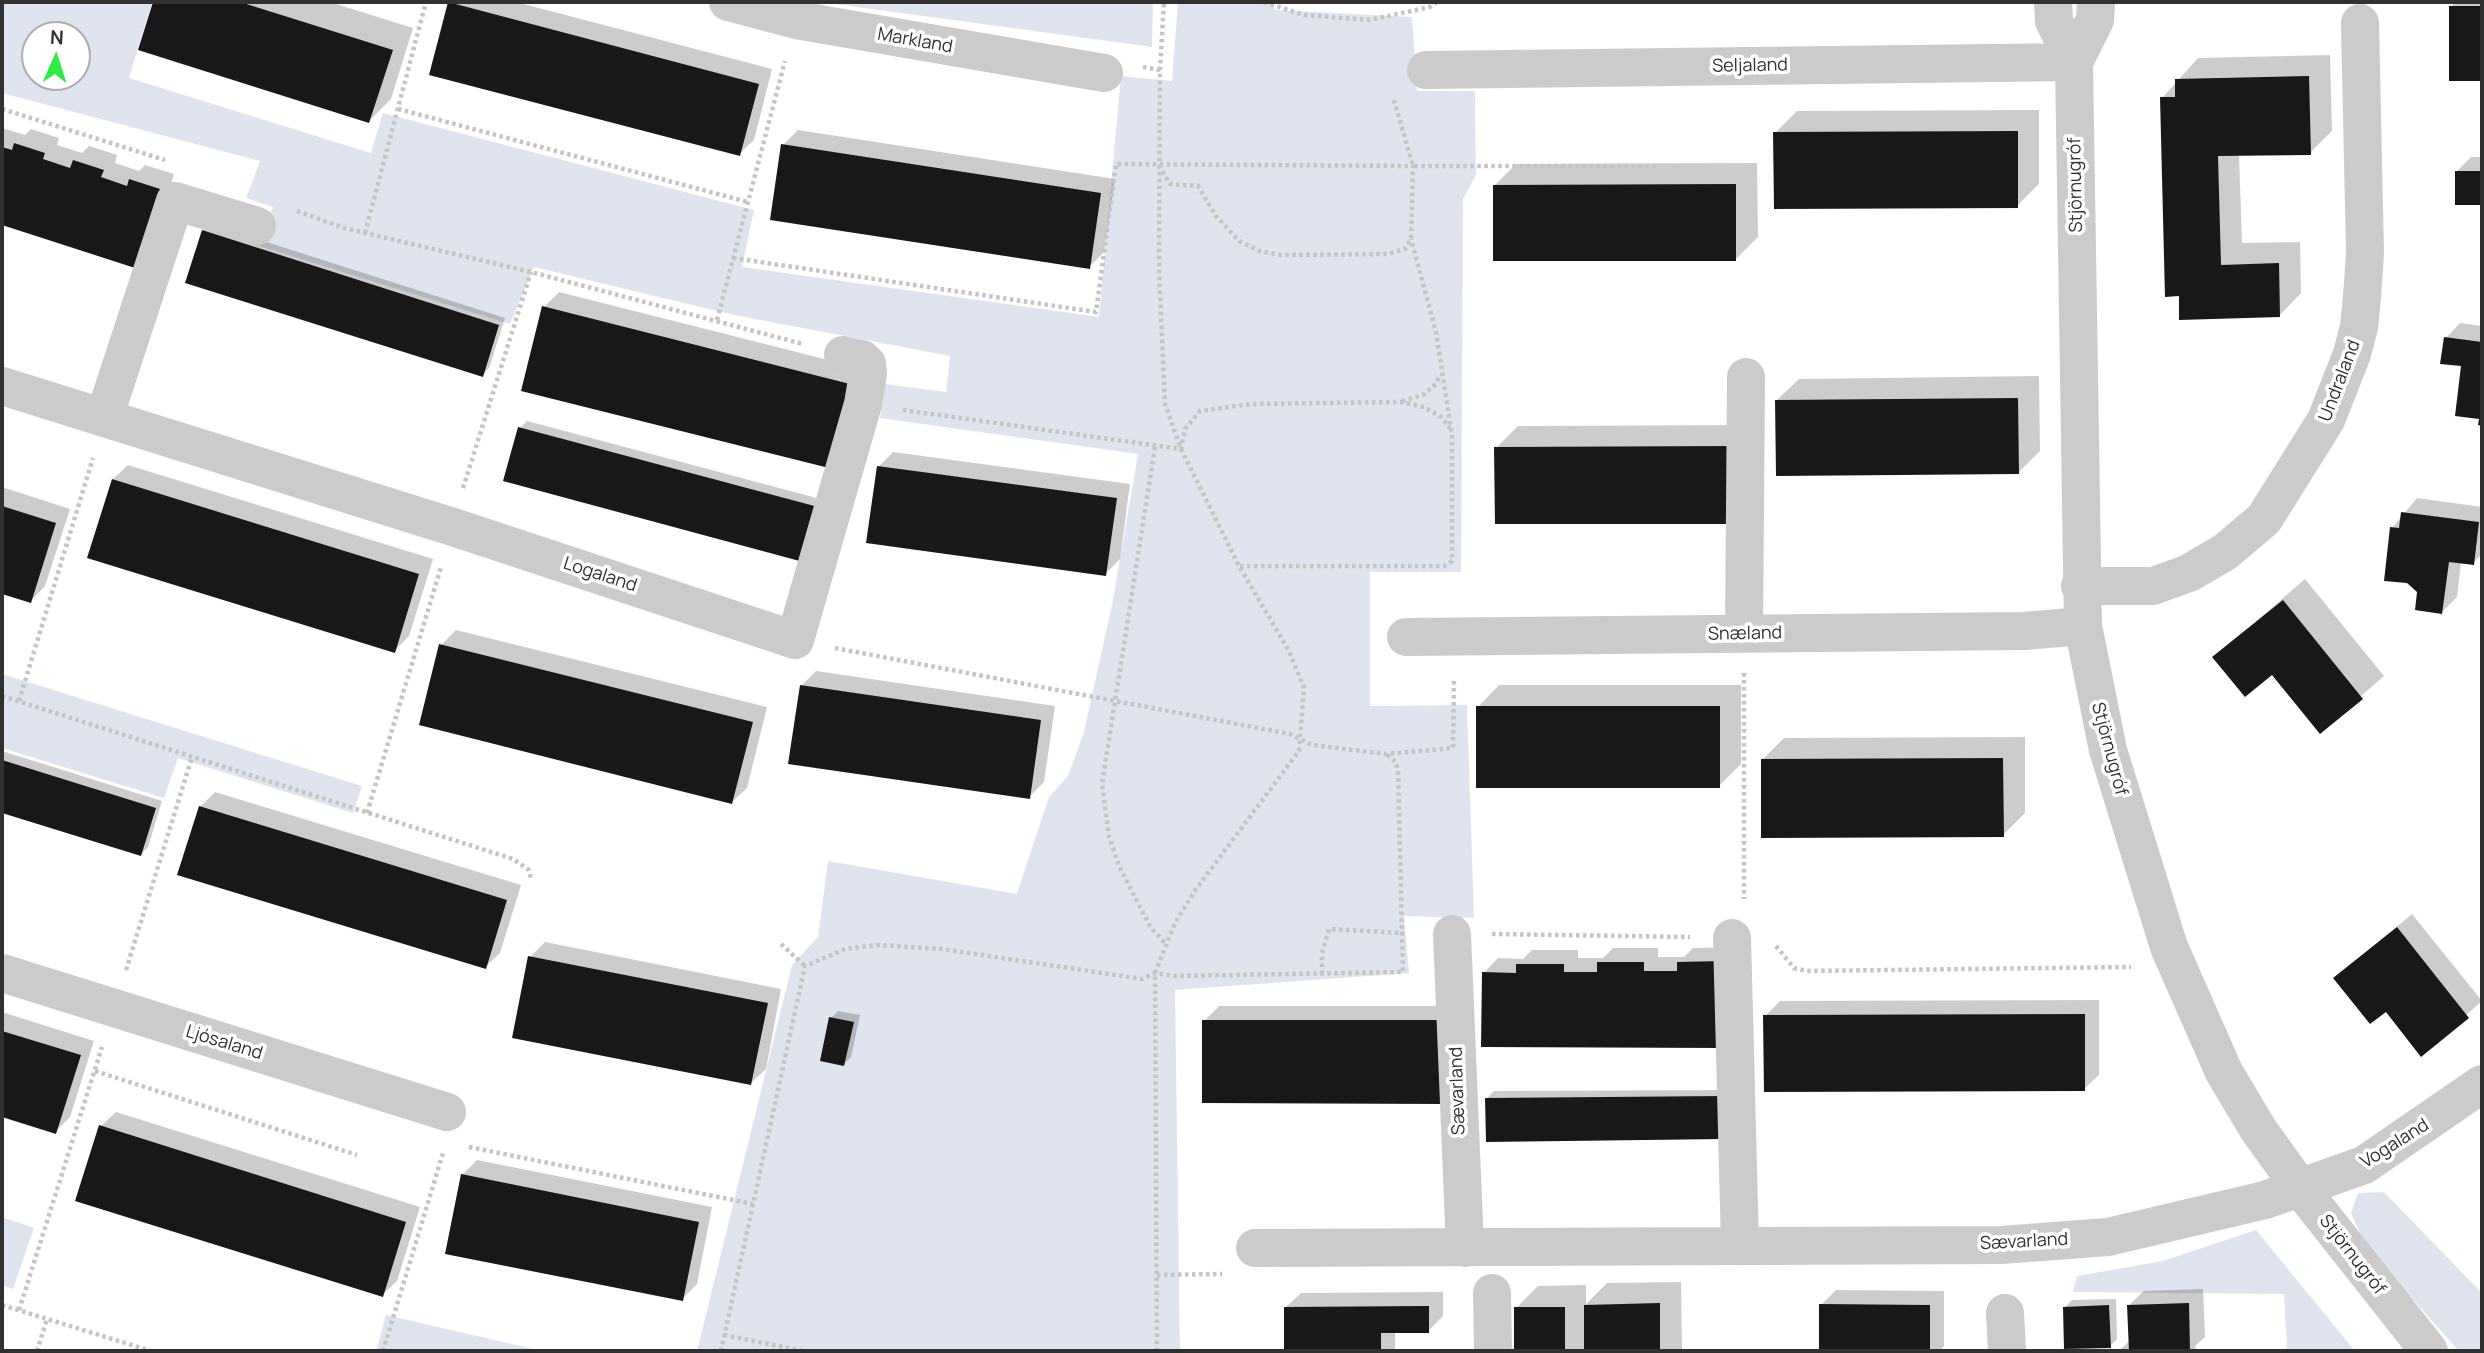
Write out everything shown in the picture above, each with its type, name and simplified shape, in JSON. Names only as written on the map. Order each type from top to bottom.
[{"type":"street","name":"Markland","points":[[728,2],[796,20],[1104,73]]},
{"type":"street","name":"Stjörnugróf","points":[[2053,2],[2054,21],[2074,62],[2080,586],[2083,626],[2108,750],[2169,947],[2224,1072],[2258,1129],[2301,1189],[2429,1351]]},
{"type":"street","name":"Stjörnugróf","points":[[2074,62],[2095,20],[2096,2]]},
{"type":"street","name":"Undraland","points":[[2080,586],[2153,586],[2189,573],[2225,552],[2264,519],[2326,421],[2352,354],[2359,327],[2362,296],[2365,254],[2360,23]]},
{"type":"street","name":"Seljaland","points":[[1426,70],[2074,62]]},
{"type":"street","points":[[104,418],[175,201],[257,226]]},
{"type":"street","points":[[795,640],[863,404],[867,364],[862,359],[843,355]]},
{"type":"street","points":[[1744,634],[1746,377]]},
{"type":"street","name":"Logaland","points":[[2,386],[453,527],[795,640]]},
{"type":"street","name":"Snæland","points":[[1406,637],[2035,631],[2083,626]]},
{"type":"street","points":[[1738,924],[1740,1245]]},
{"type":"street","name":"Sævarland","points":[[1452,934],[1465,1248]]},
{"type":"street","name":"Ljósaland","points":[[2,974],[451,1133]]},
{"type":"street","name":"Vogaland","points":[[2301,1189],[2364,1165],[2482,1084]]},
{"type":"street","name":"Sævarland","points":[[1255,1248],[2001,1245],[2108,1237],[2301,1189]]},
{"type":"street","points":[[1492,1293],[1493,1351]]},
{"type":"street","points":[[2005,1313],[2007,1351]]},
{"type":"path","points":[[365,233],[426,2]]},
{"type":"path","points":[[1157,1351],[1156,973],[1175,923],[1196,889],[1299,751],[1304,688],[1301,676],[1239,566],[1169,420],[1162,377],[1160,70],[1164,2]]},
{"type":"path","points":[[1264,2],[1304,15],[1369,20],[1430,7],[1437,2]]},
{"type":"path","points":[[717,320],[796,20]]},
{"type":"path","points":[[1239,566],[1450,564],[1454,478],[1450,428],[1440,375],[1436,332],[1411,239],[1413,166],[1393,90]]},
{"type":"path","points":[[397,110],[748,202]]},
{"type":"path","points":[[733,258],[1096,312],[1116,164],[1160,167],[1659,166]]},
{"type":"path","points":[[1160,167],[1170,184],[1198,186],[1216,216],[1239,241],[1259,251],[1282,255],[1388,254],[1405,249],[1411,239]]},
{"type":"path","points":[[461,494],[531,272],[843,355]]},
{"type":"path","points":[[1398,402],[1423,396],[1436,384],[1440,375]]},
{"type":"path","points":[[1181,449],[1185,429],[1206,409],[1251,404],[1398,402],[1424,407],[1441,417],[1450,428]]},
{"type":"path","points":[[863,404],[1181,449]]},
{"type":"path","points":[[19,702],[104,418]]},
{"type":"path","points":[[1155,447],[1102,784],[1109,837],[1137,902],[1151,928],[1166,944]]},
{"type":"path","points":[[367,813],[444,559]]},
{"type":"path","points":[[1738,924],[1744,634]]},
{"type":"path","points":[[795,640],[1290,734],[1312,746],[1385,754],[1453,748],[1455,637]]},
{"type":"path","points":[[2,696],[513,859],[529,870],[530,880]]},
{"type":"path","points":[[805,966],[845,949],[877,945],[942,949],[1142,979],[1156,973],[1403,972],[1398,771],[1394,759],[1385,754]]},
{"type":"path","points":[[124,975],[192,757]]},
{"type":"path","points":[[1322,974],[1322,953],[1329,929],[1402,933]]},
{"type":"path","points":[[781,944],[805,966]]},
{"type":"path","points":[[721,1351],[805,966]]},
{"type":"path","points":[[19,1310],[105,1038]]},
{"type":"path","points":[[95,1071],[357,1155]]},
{"type":"path","points":[[383,1351],[451,1133],[753,1204]]},
{"type":"path","points":[[1157,1275],[1234,1274],[1255,1248]]},
{"type":"path","points":[[2,1305],[150,1351]]},
{"type":"path","points":[[37,1351],[47,1319]]},
{"type":"path","points":[[724,1335],[803,1351]]},
{"type":"shaded area","points":[[2,2],[152,2],[129,78],[371,153],[383,113],[754,210],[742,267],[1099,317],[1121,76],[1172,81],[1178,2],[1270,2],[1275,10],[1412,17],[1417,91],[1475,91],[1476,175],[1463,199],[1461,572],[1370,572],[1370,706],[1467,705],[1474,918],[1404,916],[1409,973],[1175,990],[1180,1351],[697,1351],[792,965],[818,937],[828,861],[1017,894],[1049,797],[1068,776],[1084,732],[1112,605],[1138,454],[880,418],[885,384],[946,392],[950,356],[734,315],[534,267],[510,324],[256,245],[273,207],[246,198],[260,161],[2,93]]},
{"type":"shaded area","points":[[820,2],[1153,2],[1152,47]]},
{"type":"shaded area","points":[[2,674],[362,786],[353,813],[178,758],[164,798],[2,748]]},
{"type":"shaded area","points":[[2384,1192],[2482,1293],[2482,1351],[2459,1351],[2367,1248],[2351,1213],[2358,1193]]},
{"type":"shaded area","points":[[2,1217],[34,1228],[13,1289],[2,1285]]},
{"type":"shaded area","points":[[2256,1230],[2355,1351],[2287,1351],[2284,1294],[2073,1292],[2077,1276],[2163,1261]]},
{"type":"shaded area","points":[[386,1315],[542,1351],[376,1351]]},
{"type":"building","points":[[153,2],[240,2],[393,50],[369,123],[138,50]]},
{"type":"building","points":[[448,2],[759,84],[740,156],[429,75]]},
{"type":"building","points":[[2449,6],[2482,6],[2482,81],[2449,81]]},
{"type":"building","points":[[2309,76],[2311,155],[2218,156],[2221,265],[2279,263],[2280,317],[2179,320],[2179,296],[2165,297],[2160,97],[2175,97],[2175,79]]},
{"type":"building","points":[[2018,131],[2018,208],[1774,209],[1773,132]]},
{"type":"building","points":[[14,143],[45,153],[43,159],[70,168],[73,160],[104,170],[101,177],[127,186],[129,179],[160,189],[135,268],[2,225],[2,147],[12,150]]},
{"type":"building","points":[[781,144],[1101,193],[1090,269],[770,220]]},
{"type":"building","points":[[2455,171],[2482,171],[2482,205],[2455,205]]},
{"type":"building","points":[[1736,184],[1736,261],[1493,261],[1493,185]]},
{"type":"building","points":[[202,230],[499,325],[483,377],[185,283]]},
{"type":"building","points":[[542,306],[854,385],[833,469],[521,391]]},
{"type":"building","points":[[2444,337],[2482,342],[2482,426],[2478,425],[2479,419],[2455,416],[2461,366],[2440,364]]},
{"type":"building","points":[[2018,398],[2019,474],[1776,476],[1775,400]]},
{"type":"building","points":[[518,427],[822,508],[807,563],[503,481]]},
{"type":"building","points":[[1737,446],[1737,524],[1495,524],[1494,447]]},
{"type":"building","points":[[877,466],[1117,498],[1106,576],[866,543]]},
{"type":"building","points":[[112,479],[419,574],[395,653],[87,558]]},
{"type":"building","points":[[2,506],[56,523],[31,603],[2,594]]},
{"type":"building","points":[[2401,512],[2479,522],[2474,565],[2449,562],[2442,614],[2415,610],[2417,592],[2407,583],[2384,581],[2390,527],[2399,528]]},
{"type":"building","points":[[2283,600],[2363,699],[2320,734],[2272,675],[2245,697],[2212,657]]},
{"type":"building","points":[[439,644],[753,722],[732,804],[419,725]]},
{"type":"building","points":[[800,685],[1041,720],[1030,799],[788,764]]},
{"type":"building","points":[[1476,706],[1720,706],[1720,788],[1476,788]]},
{"type":"building","points":[[2003,758],[2004,837],[1761,838],[1761,759]]},
{"type":"building","points":[[2,760],[156,808],[141,856],[2,813]]},
{"type":"building","points":[[199,806],[507,900],[486,969],[177,875]]},
{"type":"building","points":[[2397,927],[2469,1018],[2421,1057],[2386,1012],[2370,1024],[2333,978]]},
{"type":"building","points":[[528,956],[768,1003],[751,1085],[512,1038]]},
{"type":"building","points":[[1723,961],[1723,1048],[1481,1047],[1482,972],[1516,973],[1516,964],[1564,964],[1564,972],[1597,972],[1597,962],[1644,962],[1644,971],[1677,971],[1677,962]]},
{"type":"building","points":[[2085,1014],[2085,1091],[1764,1092],[1763,1015]]},
{"type":"building","points":[[829,1017],[854,1022],[844,1066],[820,1061]]},
{"type":"building","points":[[1202,1020],[1444,1020],[1444,1104],[1202,1103]]},
{"type":"building","points":[[2,1031],[81,1055],[56,1134],[2,1117]]},
{"type":"building","points":[[1725,1096],[1725,1139],[1486,1142],[1485,1098]]},
{"type":"building","points":[[99,1125],[406,1222],[383,1297],[75,1201]]},
{"type":"building","points":[[461,1174],[699,1222],[683,1301],[445,1254]]},
{"type":"building","points":[[1660,1303],[1660,1351],[1584,1351],[1584,1305]]},
{"type":"building","points":[[2189,1303],[2190,1351],[2129,1351],[2127,1305]]},
{"type":"building","points":[[1819,1304],[1930,1305],[1930,1351],[1819,1351]]},
{"type":"building","points":[[2109,1305],[2111,1348],[2064,1349],[2063,1307]]},
{"type":"building","points":[[1429,1306],[1429,1333],[1381,1333],[1381,1351],[1284,1351],[1284,1307]]},
{"type":"building","points":[[1514,1307],[1565,1307],[1565,1351],[1514,1351]]}]
